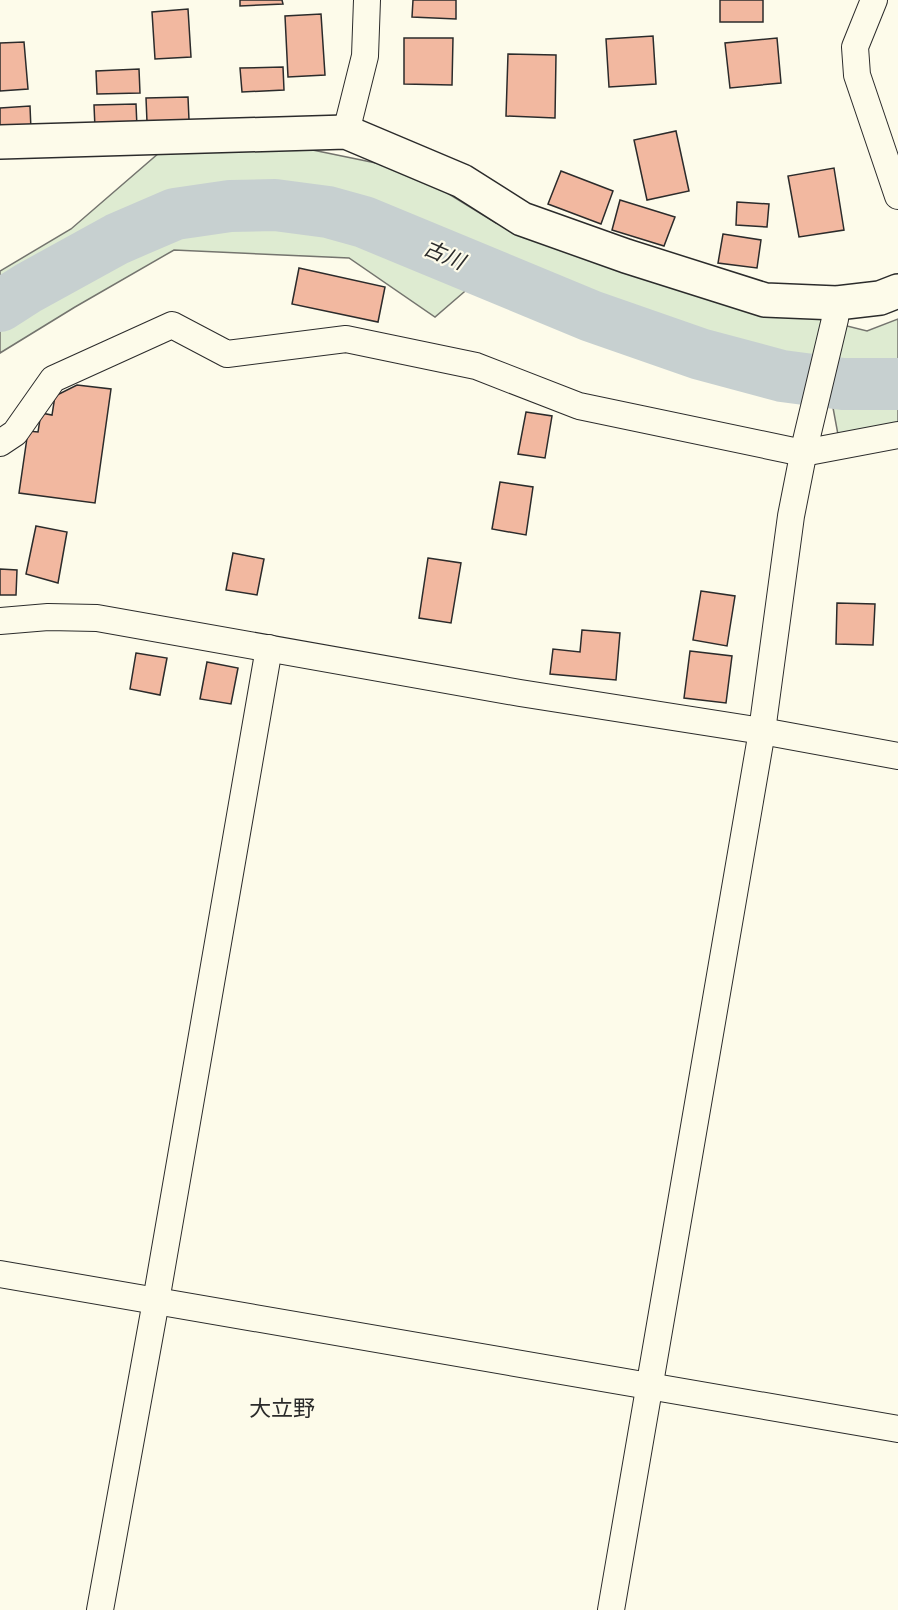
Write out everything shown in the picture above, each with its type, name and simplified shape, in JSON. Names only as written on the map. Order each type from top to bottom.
[{"type":"street","points":[[346,132],[365,56],[367,0]]},
{"type":"street","points":[[873,0],[855,46],[857,75],[898,196]]},
{"type":"street","points":[[0,142],[346,132],[462,181],[522,219],[626,256],[765,300],[836,311],[898,291]]},
{"type":"street","points":[[611,1610],[762,732],[791,516],[836,311]]},
{"type":"street","points":[[0,443],[15,433],[53,379],[172,325],[228,354],[346,339],[476,366],[579,406],[803,453],[898,435]]},
{"type":"street","points":[[0,621],[48,617],[97,618],[520,693],[898,756]]},
{"type":"street","points":[[100,1610],[269,648]]},
{"type":"street","points":[[0,1274],[898,1429]]},
{"type":"green space","points":[[259,139],[410,170],[496,223],[755,303],[867,331],[898,319],[898,429],[839,440],[831,397],[784,388],[471,286],[435,317],[349,258],[174,250],[0,353],[0,271],[71,229],[174,140]]},
{"type":"building","points":[[240,0],[282,0],[283,4],[240,6]]},
{"type":"building","points":[[413,0],[456,0],[456,19],[412,17]]},
{"type":"building","points":[[720,0],[763,0],[763,22],[720,22]]},
{"type":"building","points":[[188,9],[191,57],[155,59],[152,12]]},
{"type":"building","points":[[321,14],[325,75],[288,77],[285,16]]},
{"type":"building","points":[[653,36],[656,84],[609,87],[606,39]]},
{"type":"building","points":[[404,38],[453,38],[452,85],[404,84]]},
{"type":"building","points":[[777,38],[781,83],[730,88],[725,43]]},
{"type":"building","points":[[24,42],[28,89],[0,91],[0,43]]},
{"type":"building","points":[[508,54],[556,55],[555,118],[506,116]]},
{"type":"building","points":[[283,67],[284,90],[242,92],[240,68]]},
{"type":"building","points":[[139,69],[140,93],[97,94],[96,71]]},
{"type":"building","points":[[188,97],[189,120],[147,122],[146,98]]},
{"type":"building","points":[[136,104],[137,127],[95,128],[94,105]]},
{"type":"building","points":[[30,106],[31,130],[0,131],[0,108]]},
{"type":"building","points":[[676,131],[689,191],[647,200],[634,140]]},
{"type":"building","points":[[834,168],[844,230],[799,237],[788,176]]},
{"type":"building","points":[[561,171],[613,191],[601,224],[548,204]]},
{"type":"building","points":[[620,200],[675,217],[664,246],[612,230]]},
{"type":"building","points":[[737,202],[769,204],[767,227],[736,225]]},
{"type":"building","points":[[723,234],[761,240],[757,268],[718,263]]},
{"type":"building","points":[[299,268],[385,287],[378,322],[292,304]]},
{"type":"building","points":[[77,385],[111,389],[95,503],[19,493],[28,431],[38,432],[41,413],[52,415],[55,396]]},
{"type":"building","points":[[526,412],[552,416],[545,458],[518,454]]},
{"type":"building","points":[[500,482],[533,487],[526,535],[492,529]]},
{"type":"building","points":[[36,526],[67,532],[58,583],[26,574]]},
{"type":"building","points":[[233,553],[264,559],[257,595],[226,590]]},
{"type":"building","points":[[428,558],[461,563],[451,623],[419,618]]},
{"type":"building","points":[[0,569],[17,570],[16,595],[0,595]]},
{"type":"building","points":[[701,591],[735,596],[727,646],[693,640]]},
{"type":"building","points":[[837,603],[875,604],[873,645],[836,644]]},
{"type":"building","points":[[582,630],[620,633],[616,680],[550,674],[553,649],[580,652]]},
{"type":"building","points":[[690,651],[732,656],[726,703],[684,698]]},
{"type":"building","points":[[136,653],[167,658],[160,695],[130,689]]},
{"type":"building","points":[[207,662],[238,668],[231,704],[200,699]]},
{"type":"waterway","name":"古川","points":[[0,306],[117,239],[175,214],[230,206],[275,205],[328,212],[364,222],[591,316],[700,354],[782,376],[843,384],[898,384]]},
{"type":"district","name":"大立野","points":[[282,1408]]}]
